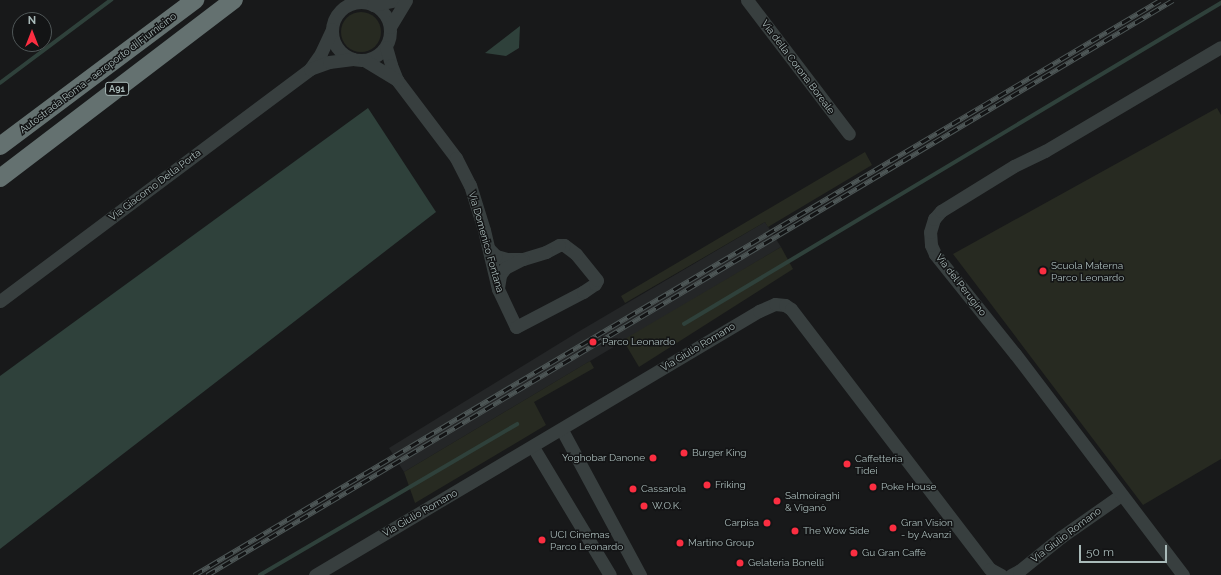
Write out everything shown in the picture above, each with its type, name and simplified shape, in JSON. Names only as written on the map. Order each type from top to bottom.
[{"type":"highway","name":"Autostrada Roma - aeroporto di Fiumicino","points":[[0,146],[195,0]]},
{"type":"highway","name":"A91","points":[[0,178],[234,0]]},
{"type":"street","name":"Via Giacomo Della Porta","points":[[310,69],[321,53],[337,15],[349,5],[359,2],[373,5],[397,0]]},
{"type":"street","points":[[390,27],[406,0]]},
{"type":"street","name":"Via della Corona Boreale","points":[[747,0],[849,134]]},
{"type":"street","points":[[373,5],[386,15],[390,27],[390,39],[386,47]]},
{"type":"street","points":[[332,29],[333,39],[338,48],[359,60]]},
{"type":"street","name":"Via Giacomo Della Porta","points":[[0,301],[310,69],[329,62],[359,60],[376,56],[386,47]]},
{"type":"street","name":"Via Domenico Fontana","points":[[386,47],[391,65],[398,80],[456,158],[466,178],[476,204],[489,249],[498,289],[516,327],[583,292],[595,284],[597,280],[576,254],[564,245],[559,245],[546,252],[523,259]]},
{"type":"street","name":"Via del Perugino","points":[[1183,575],[1015,354],[935,254],[930,242],[931,227],[937,215],[958,200],[1221,47]]},
{"type":"street","name":"Via Domenico Fontana","points":[[359,60],[398,80]]},
{"type":"street","points":[[489,249],[496,256],[507,259],[523,259]]},
{"type":"street","points":[[498,289],[500,275],[505,268],[523,259]]},
{"type":"street","name":"Via Giulio Romano","points":[[315,575],[773,304],[785,305],[791,309],[990,569],[1001,575]]},
{"type":"street","points":[[562,430],[640,575]]},
{"type":"street","points":[[533,447],[610,575]]},
{"type":"street","name":"Via Giulio Romano","points":[[1011,575],[1017,573],[1061,537],[1121,495]]},
{"type":"shaded area","points":[[361,12],[369,14],[375,18],[379,24],[381,32],[379,40],[375,46],[369,50],[361,52],[353,50],[347,46],[343,40],[341,32],[343,24],[347,18],[353,14]]},
{"type":"shaded area","points":[[520,26],[519,48],[506,56],[485,53]]},
{"type":"shaded area","points":[[368,108],[436,212],[0,549],[0,376]]},
{"type":"shaded area","points":[[1217,108],[1221,115],[1221,459],[1143,505],[953,254]]},
{"type":"shaded area","points":[[865,152],[872,165],[768,227],[765,222],[625,303],[621,296]]},
{"type":"shaded area","points":[[765,222],[781,247],[404,472],[389,448],[578,332]]},
{"type":"shaded area","points":[[781,247],[793,269],[639,367],[623,340]]},
{"type":"shaded area","points":[[590,361],[594,368],[534,402],[546,425],[415,503],[404,472]]},
{"type":"waterway","points":[[0,83],[111,0]]},
{"type":"waterway","points":[[684,324],[1221,3]]},
{"type":"waterway","points":[[260,575],[517,424]]},
{"type":"railway","points":[[194,575],[1160,0]]},
{"type":"railway","points":[[207,575],[1173,0]]},
{"type":"place","name":"Scuola Materna Parco Leonardo","points":[[1043,271]]},
{"type":"place","name":"Parco Leonardo","points":[[593,342]]},
{"type":"place","name":"Burger King","points":[[684,453]]},
{"type":"place","name":"Yoghobar Danone","points":[[653,458]]},
{"type":"place","name":"Caffetteria Tidei","points":[[847,464]]},
{"type":"place","name":"Friking","points":[[707,485]]},
{"type":"place","name":"Poke House","points":[[873,487]]},
{"type":"place","name":"Cassarola","points":[[633,489]]},
{"type":"place","name":"Salmoiraghi & Viganò","points":[[777,501]]},
{"type":"place","name":"W.O.K.","points":[[644,506]]},
{"type":"place","name":"Carpisa","points":[[767,523]]},
{"type":"place","name":"Gran Vision - by Avanzi","points":[[893,528]]},
{"type":"place","name":"The Wow Side","points":[[795,531]]},
{"type":"place","name":"UCI Cinemas Parco Leonardo","points":[[542,540]]},
{"type":"place","name":"Martino Group","points":[[680,543]]},
{"type":"place","name":"Gu Gran Caffè","points":[[854,553]]},
{"type":"place","name":"Gelateria Bonelli","points":[[740,563]]}]
